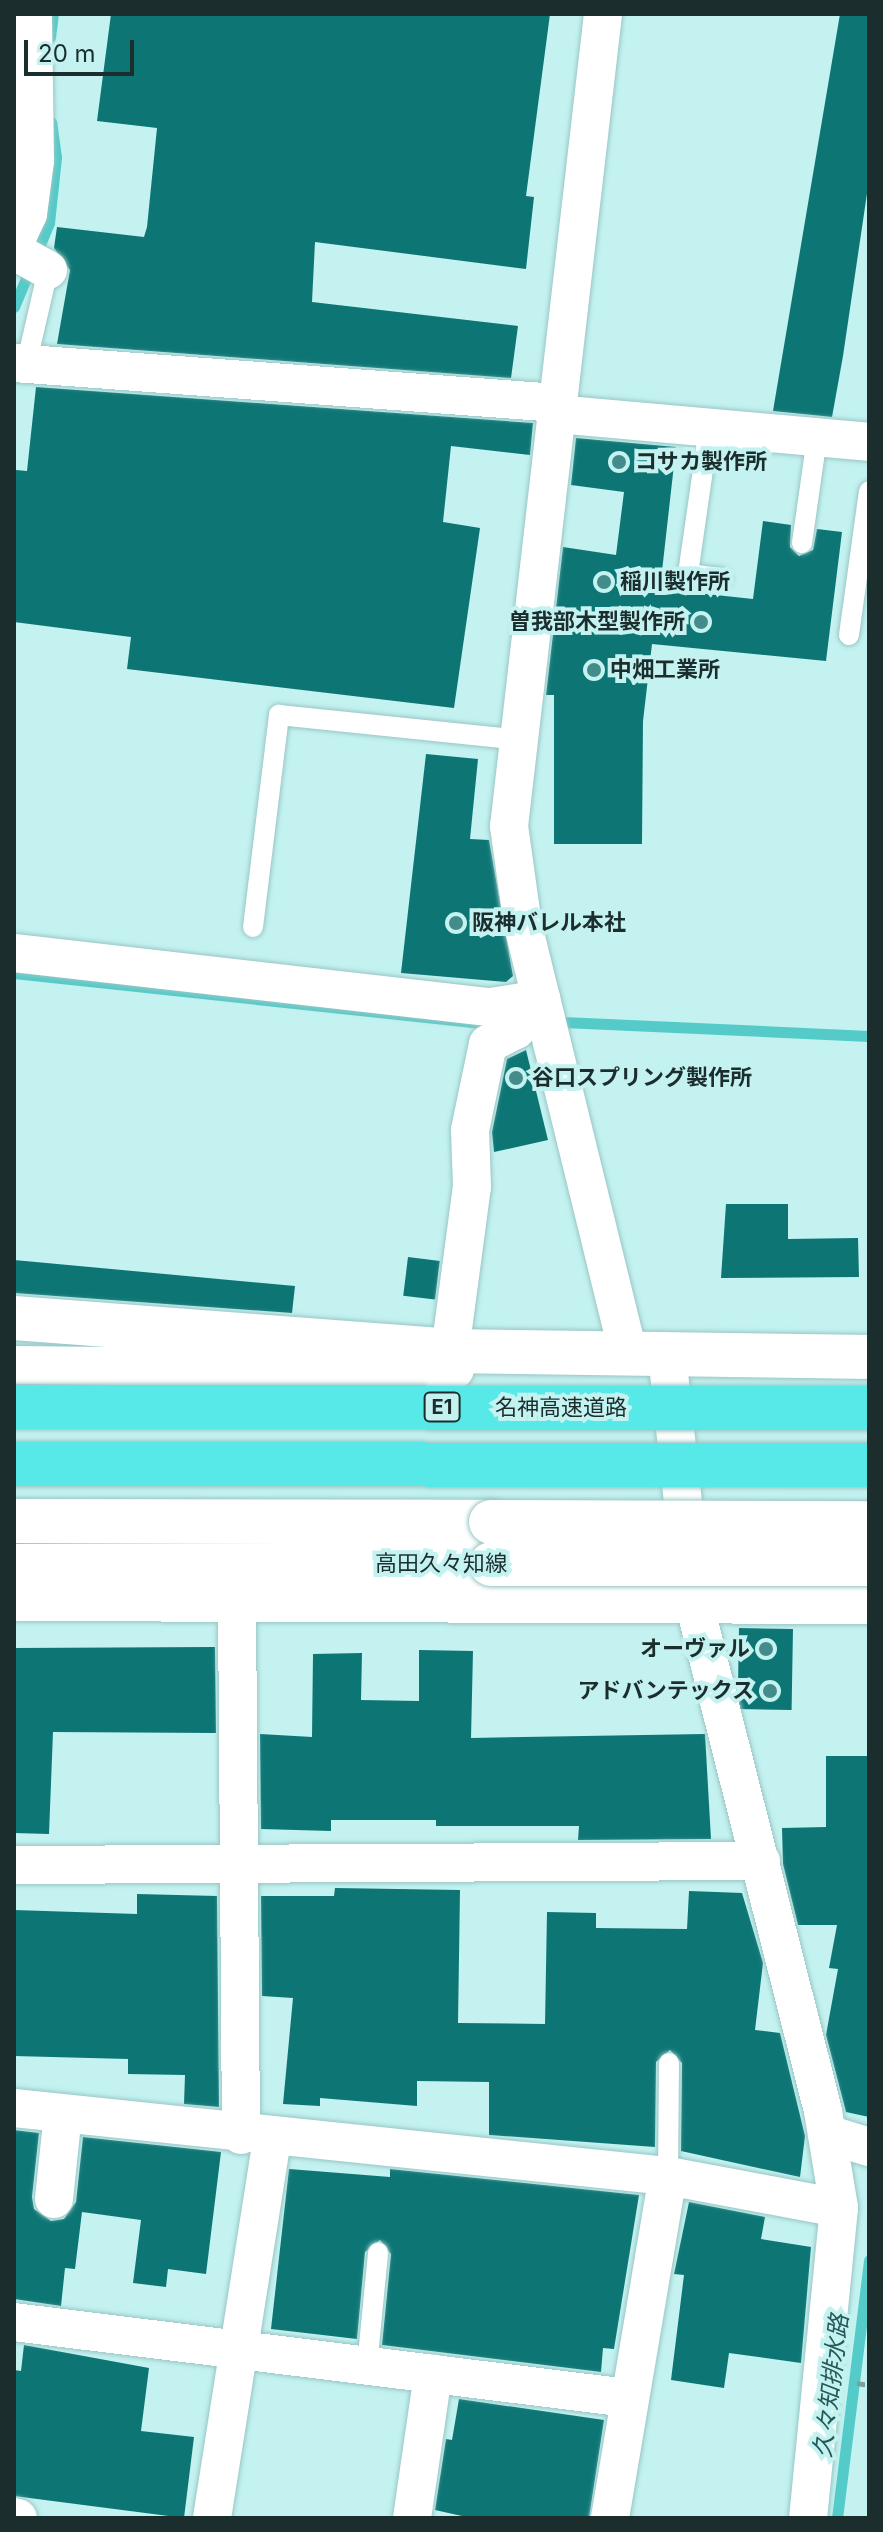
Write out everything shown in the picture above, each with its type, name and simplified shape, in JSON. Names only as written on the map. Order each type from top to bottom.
[{"type":"highway","name":"名神高速道路","points":[[14,1407],[869,1408]]},
{"type":"highway","points":[[14,1464],[869,1465]]},
{"type":"main road","points":[[14,1318],[450,1351],[869,1357]]},
{"type":"main road","name":"高田久々知線","points":[[14,1521],[869,1564]]},
{"type":"main road","name":"高田久々知線","points":[[14,1566],[869,1523]]},
{"type":"street","points":[[14,244],[28,214],[25,107],[33,14]]},
{"type":"street","points":[[603,14],[519,740],[510,863],[541,999],[648,1354],[694,1603],[827,2134],[839,2208],[808,2518]]},
{"type":"street","points":[[14,251],[48,270]]},
{"type":"street","points":[[21,362],[557,409],[709,428],[869,442]]},
{"type":"street","points":[[14,953],[491,1007],[541,999]]},
{"type":"street","points":[[450,1351],[472,1187],[470,1130],[488,1044],[516,1030],[541,999]]},
{"type":"street","points":[[14,1365],[452,1370],[563,1351]]},
{"type":"street","points":[[14,1602],[869,1605]]},
{"type":"street","points":[[212,2518],[240,2350],[256,2137],[240,1866],[237,1602]]},
{"type":"street","points":[[14,1865],[761,1861]]},
{"type":"street","points":[[14,2108],[256,2137],[668,2176],[839,2208]]},
{"type":"street","points":[[54,2199],[63,2114]]},
{"type":"street","points":[[827,2134],[869,2147]]},
{"type":"street","points":[[610,2518],[668,2176]]},
{"type":"street","points":[[14,2322],[628,2398]]},
{"type":"street","points":[[412,2518],[433,2374]]},
{"type":"lane","points":[[21,362],[48,270]]},
{"type":"lane","points":[[709,428],[688,574],[722,578]]},
{"type":"lane","points":[[802,543],[817,437]]},
{"type":"lane","points":[[849,635],[869,491]]},
{"type":"lane","points":[[253,927],[279,715],[519,740]]},
{"type":"lane","points":[[668,2176],[669,2063]]},
{"type":"lane","points":[[367,2366],[378,2253]]},
{"type":"building","points":[[111,14],[550,14],[526,196],[534,197],[526,269],[315,242],[312,302],[518,326],[511,378],[57,344],[70,270],[54,248],[57,227],[144,237],[147,227],[157,128],[97,121]]},
{"type":"building","points":[[840,14],[869,14],[869,180],[832,417],[773,411]]},
{"type":"building","points":[[36,387],[533,423],[530,455],[451,446],[443,522],[480,528],[454,708],[127,669],[131,637],[14,622],[14,489],[16,470],[27,471]]},
{"type":"building","points":[[576,438],[676,447],[660,589],[753,599],[763,521],[791,525],[790,547],[799,556],[813,550],[817,529],[842,532],[826,661],[652,644],[643,721],[642,844],[554,844],[554,695],[546,695],[563,547],[616,555],[624,492],[571,485]]},
{"type":"building","name":"阪神バレル本社","points":[[426,754],[478,759],[470,839],[489,840],[513,976],[506,982],[401,973]]},
{"type":"building","name":"谷口スプリング製作所","points":[[526,1050],[548,1140],[494,1152],[492,1132],[507,1059]]},
{"type":"building","points":[[726,1204],[788,1204],[788,1239],[858,1238],[859,1277],[721,1278]]},
{"type":"building","points":[[408,1257],[440,1261],[435,1300],[403,1296]]},
{"type":"building","points":[[14,1260],[295,1286],[292,1313],[14,1293]]},
{"type":"building","points":[[739,1628],[793,1629],[792,1710],[738,1709]]},
{"type":"building","points":[[215,1647],[216,1733],[53,1732],[49,1834],[14,1833],[14,1648]]},
{"type":"building","points":[[419,1650],[473,1651],[471,1738],[705,1734],[711,1839],[578,1840],[579,1826],[436,1826],[436,1820],[331,1820],[331,1831],[261,1829],[260,1734],[312,1737],[313,1654],[362,1653],[361,1700],[419,1701]]},
{"type":"building","points":[[826,1756],[869,1756],[869,2117],[846,2112],[826,2035],[838,1969],[829,1968],[837,1925],[798,1925],[783,1864],[782,1828],[826,1827]]},
{"type":"building","points":[[335,1888],[460,1890],[458,2023],[545,2024],[547,1912],[596,1913],[596,1928],[687,1929],[689,1891],[742,1893],[763,1963],[755,2030],[780,2033],[805,2136],[800,2177],[681,2151],[682,2063],[670,2050],[656,2062],[655,2147],[489,2135],[489,2082],[417,2081],[417,2106],[320,2098],[320,2106],[283,2104],[293,1998],[262,1996],[261,1896],[334,1896]]},
{"type":"building","points":[[137,1894],[217,1896],[219,2107],[184,2104],[185,2075],[128,2074],[128,2059],[14,2056],[14,1910],[137,1914]]},
{"type":"building","points":[[14,2130],[39,2133],[32,2197],[34,2209],[51,2221],[64,2219],[76,2202],[83,2137],[221,2152],[206,2274],[168,2269],[166,2287],[133,2283],[141,2220],[82,2212],[75,2269],[65,2268],[61,2306],[14,2299]]},
{"type":"building","points":[[289,2169],[390,2177],[390,2169],[639,2195],[614,2349],[603,2348],[601,2372],[382,2345],[391,2254],[380,2240],[365,2252],[357,2339],[271,2329]]},
{"type":"building","points":[[689,2202],[765,2217],[761,2239],[811,2247],[801,2363],[729,2353],[724,2388],[671,2380],[684,2275],[674,2274]]},
{"type":"building","points":[[24,2345],[149,2368],[141,2431],[194,2437],[184,2518],[14,2496],[14,2370],[21,2371]]},
{"type":"building","points":[[459,2399],[604,2420],[589,2518],[471,2518],[435,2510],[446,2439],[452,2440]]},
{"type":"waterway","points":[[50,37],[53,14]]},
{"type":"waterway","points":[[14,307],[49,223],[56,157],[51,122]]},
{"type":"waterway","points":[[14,973],[494,1024]]},
{"type":"waterway","points":[[563,1022],[869,1036]]},
{"type":"waterway","name":"久々知排水路","points":[[837,2518],[869,2260]]},
{"type":"place","name":"コサカ製作所","points":[[619,462]]},
{"type":"place","name":"稲川製作所","points":[[604,582]]},
{"type":"place","name":"曽我部木型製作所","points":[[701,622]]},
{"type":"place","name":"中畑工業所","points":[[594,670]]},
{"type":"place","name":"阪神バレル本社","points":[[456,923]]},
{"type":"place","name":"谷口スプリング製作所","points":[[516,1078]]},
{"type":"place","name":"オーヴァル","points":[[766,1649]]},
{"type":"place","name":"アドバンテックス","points":[[770,1691]]}]
